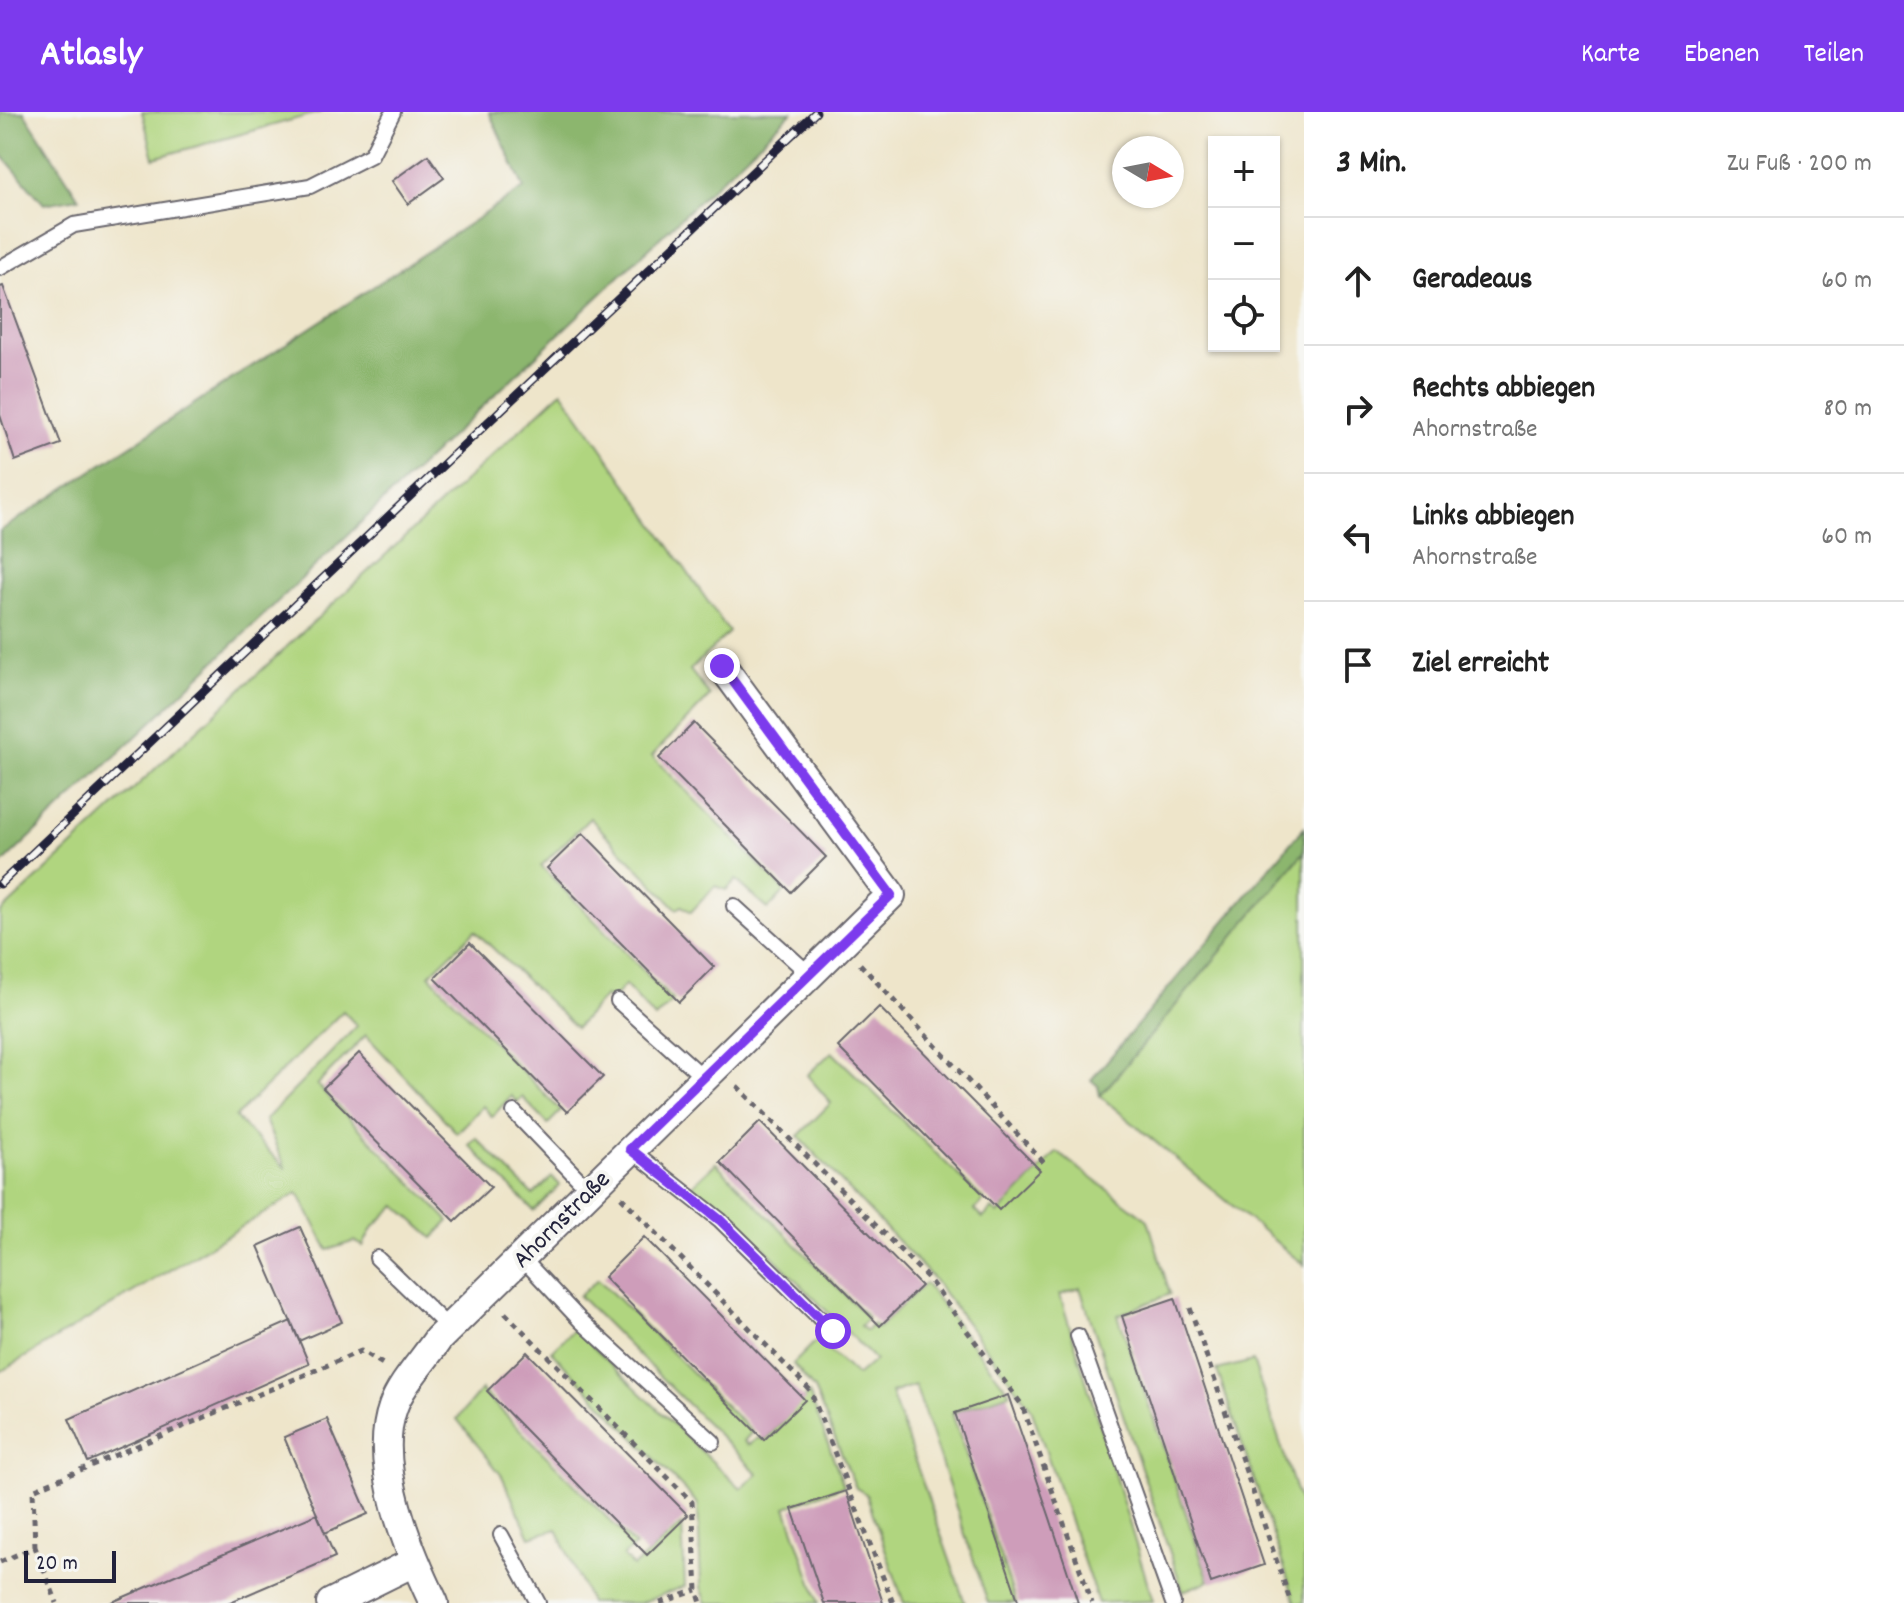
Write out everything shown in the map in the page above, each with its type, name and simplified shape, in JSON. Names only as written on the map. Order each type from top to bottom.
[{"type":"street","name":"Ahornstraße","points":[[434,1603],[398,1519],[387,1459],[393,1407],[449,1328],[891,895],[722,666]]},
{"type":"street","points":[[331,1603],[414,1562]]},
{"type":"lane","points":[[0,268],[74,225],[310,186],[371,155],[393,112]]},
{"type":"lane","points":[[734,906],[808,973]]},
{"type":"lane","points":[[618,1001],[709,1070]]},
{"type":"lane","points":[[514,1112],[595,1183]]},
{"type":"lane","points":[[630,1149],[720,1220],[833,1331]]},
{"type":"lane","points":[[521,1257],[580,1320],[713,1442]]},
{"type":"lane","points":[[377,1258],[449,1328]]},
{"type":"lane","points":[[1078,1336],[1173,1603]]},
{"type":"lane","points":[[501,1535],[538,1603]]},
{"type":"path","points":[[840,943],[1046,1165]]},
{"type":"path","points":[[709,1070],[928,1278],[1022,1405],[1092,1603]]},
{"type":"path","points":[[595,1183],[810,1390],[893,1603]]},
{"type":"path","points":[[485,1293],[692,1502],[697,1590],[701,1603]]},
{"type":"path","points":[[1190,1308],[1291,1603]]},
{"type":"path","points":[[57,1603],[35,1547],[33,1490],[361,1351],[410,1381]]},
{"type":"path","points":[[0,1562],[35,1547]]},
{"type":"path","points":[[660,1603],[697,1590]]},
{"type":"green space","points":[[0,112],[24,112],[79,198],[44,204],[0,153]]},
{"type":"green space","points":[[142,112],[321,112],[154,158]]},
{"type":"green space","points":[[489,112],[792,112],[0,866],[0,531],[524,188]]},
{"type":"green space","points":[[562,391],[729,632],[690,670],[710,696],[652,756],[785,891],[768,909],[736,880],[726,890],[715,886],[691,912],[682,906],[677,909],[590,818],[541,866],[673,1001],[655,1018],[625,985],[611,1001],[605,996],[576,1028],[475,931],[429,975],[561,1111],[548,1124],[522,1097],[517,1102],[511,1096],[492,1117],[483,1106],[457,1133],[366,1035],[317,1085],[449,1221],[433,1238],[396,1205],[372,1228],[363,1246],[355,1241],[328,1250],[298,1193],[0,1372],[0,913]],"holes":[[[343,1011],[357,1026],[265,1120],[286,1169],[235,1117]]]},
{"type":"green space","points":[[1304,827],[1304,852],[1100,1096],[1098,1086],[1091,1080]]},
{"type":"green space","points":[[1304,852],[1304,1265],[1100,1096]]},
{"type":"green space","points":[[832,1052],[984,1200],[975,1210],[983,1218],[992,1209],[998,1214],[1057,1152],[1148,1220],[1170,1294],[1118,1315],[1209,1581],[1183,1591],[1080,1288],[1060,1295],[1153,1601],[1098,1603],[1031,1408],[930,1275],[798,1136],[831,1103],[807,1075]]},
{"type":"green space","points":[[476,1138],[533,1195],[552,1177],[560,1185],[534,1211],[469,1145]]},
{"type":"green space","points":[[716,1163],[868,1318],[860,1326],[866,1331],[873,1324],[878,1328],[925,1283],[1010,1393],[952,1413],[1016,1603],[988,1603],[915,1385],[891,1393],[965,1603],[904,1603],[866,1494],[856,1488],[814,1389],[793,1364],[817,1340],[857,1376],[875,1360],[718,1201],[688,1189]]},
{"type":"green space","points":[[598,1279],[752,1432],[744,1441],[748,1445],[758,1438],[765,1440],[809,1393],[844,1486],[786,1507],[819,1603],[707,1603],[701,1587],[698,1504],[551,1351],[574,1329],[741,1489],[758,1474],[579,1296]]},
{"type":"green space","points":[[1253,1361],[1304,1515],[1304,1603],[1296,1603],[1217,1370]]},
{"type":"green space","points":[[481,1390],[635,1546],[623,1556],[633,1567],[682,1525],[685,1586],[640,1603],[590,1603],[557,1529],[530,1537],[502,1476],[457,1419]]},
{"type":"building","points":[[428,155],[444,178],[408,204],[392,181]]},
{"type":"building","points":[[3,286],[61,444],[15,461],[0,415],[0,287]]},
{"type":"building","points":[[694,723],[826,857],[791,892],[659,758]]},
{"type":"building","points":[[583,833],[714,967],[679,1002],[547,868]]},
{"type":"building","points":[[470,943],[603,1077],[567,1112],[435,978]]},
{"type":"building","points":[[879,1007],[1040,1170],[999,1210],[838,1047]]},
{"type":"building","points":[[359,1053],[491,1187],[455,1221],[323,1088]]},
{"type":"building","points":[[760,1122],[921,1286],[880,1326],[720,1162]]},
{"type":"building","points":[[300,1227],[342,1322],[299,1341],[258,1246]]},
{"type":"building","points":[[644,1237],[805,1400],[764,1440],[604,1277]]},
{"type":"building","points":[[1175,1298],[1264,1565],[1211,1583],[1122,1316]]},
{"type":"building","points":[[291,1321],[309,1364],[88,1462],[69,1419]]},
{"type":"building","points":[[527,1352],[688,1515],[647,1555],[487,1391]]},
{"type":"building","points":[[1008,1395],[1078,1603],[1019,1603],[955,1413]]},
{"type":"building","points":[[327,1419],[368,1514],[325,1533],[284,1437]]},
{"type":"building","points":[[846,1491],[883,1603],[824,1603],[792,1509]]},
{"type":"building","points":[[317,1514],[335,1557],[228,1603],[110,1603]]},
{"type":"railway","points":[[0,884],[816,112]]},
{"type":"route","points":[[722,666],[817,790],[891,895],[630,1149],[720,1220],[833,1331]]}]
